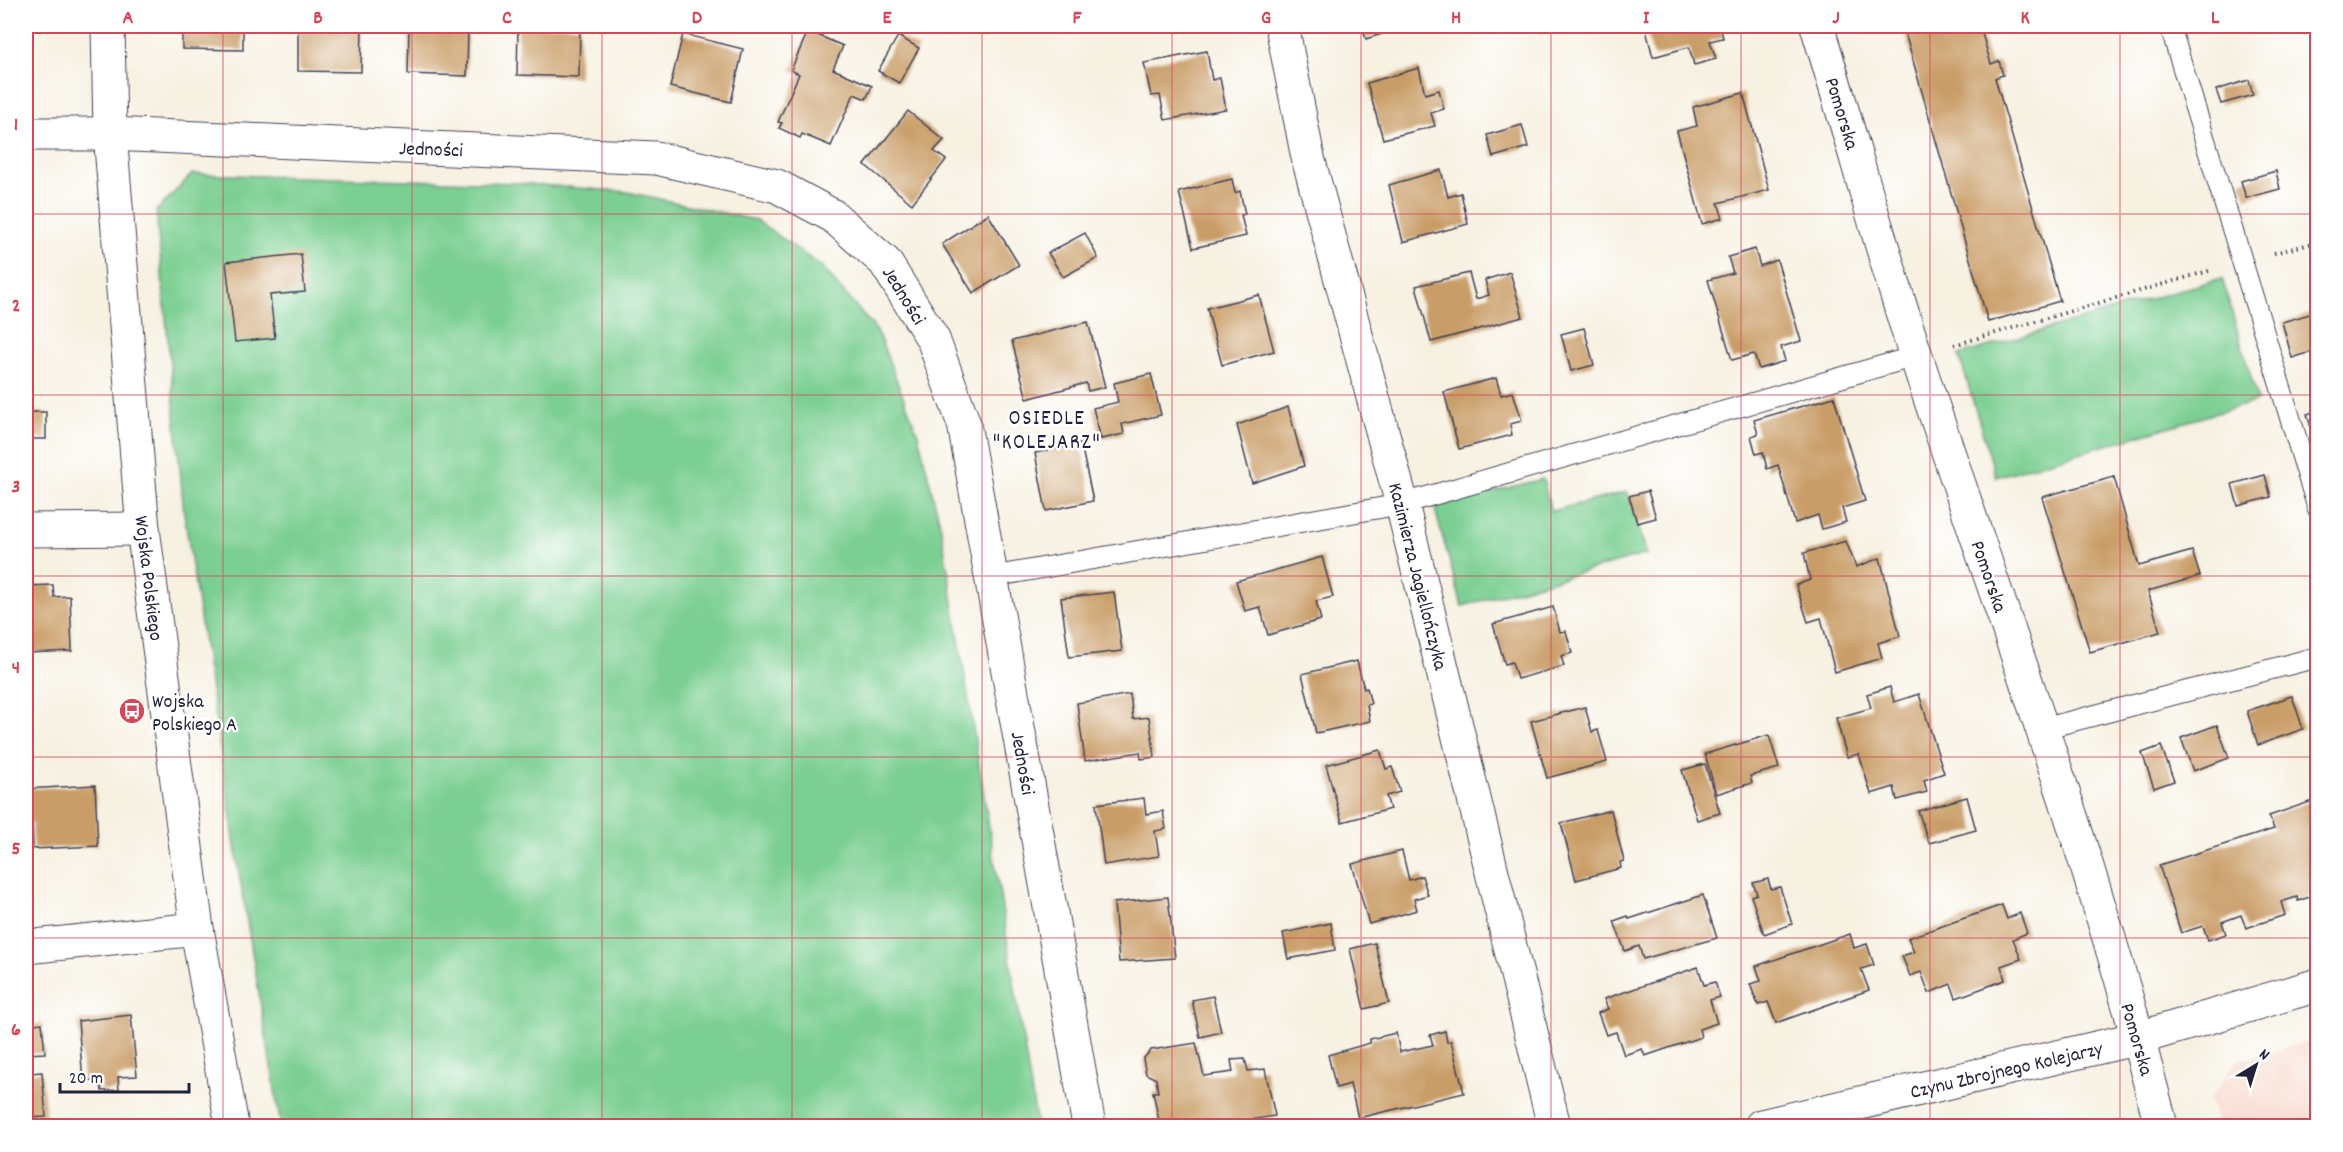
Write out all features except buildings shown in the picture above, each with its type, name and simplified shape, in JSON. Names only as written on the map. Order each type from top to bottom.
[{"type":"street","name":"Wojska Polskiego","points":[[108,26],[110,134],[143,529],[197,929],[232,1126]]},
{"type":"street","name":"Kazimierza Jagiellończyka","points":[[1282,26],[1308,158],[1402,504],[1554,1126]]},
{"type":"street","name":"Pomorska","points":[[1818,26],[1916,356],[2042,729],[2139,1038],[2161,1126]]},
{"type":"street","name":"Jedności","points":[[26,134],[110,134],[656,158],[777,186],[833,216],[885,262],[933,339],[964,424],[1089,1126]]},
{"type":"street","points":[[26,530],[143,529]]},
{"type":"street","points":[[26,947],[197,929]]},
{"type":"street","name":"Czynu Zbrojnego Kolejarzy","points":[[1761,1126],[1822,1120],[2139,1038],[2318,985]]},
{"type":"lane","points":[[2170,26],[2318,509]]},
{"type":"lane","points":[[991,577],[1402,504],[1916,356]]},
{"type":"lane","points":[[2042,729],[2318,657]]},
{"type":"path","points":[[1916,356],[2241,261],[2318,242]]},
{"type":"shaded area","points":[[2317,1039],[2317,1126],[2217,1126],[2210,1100],[2236,1061]]},
{"type":"green space","points":[[192,174],[516,183],[627,192],[756,220],[822,267],[877,331],[918,434],[941,528],[1037,1126],[281,1126],[240,879],[184,513],[156,211]]},
{"type":"green space","points":[[2222,278],[2258,401],[1996,477],[1959,355]]},
{"type":"green space","points":[[1543,479],[1551,511],[1627,492],[1647,554],[1462,606],[1434,506]]},
{"type":"place","name":"Wojska Polskiego A","points":[[132,711]]},
{"type":"district","name":"OSIEDLE \"KOLEJARZ\"","points":[[1047,429]]}]
